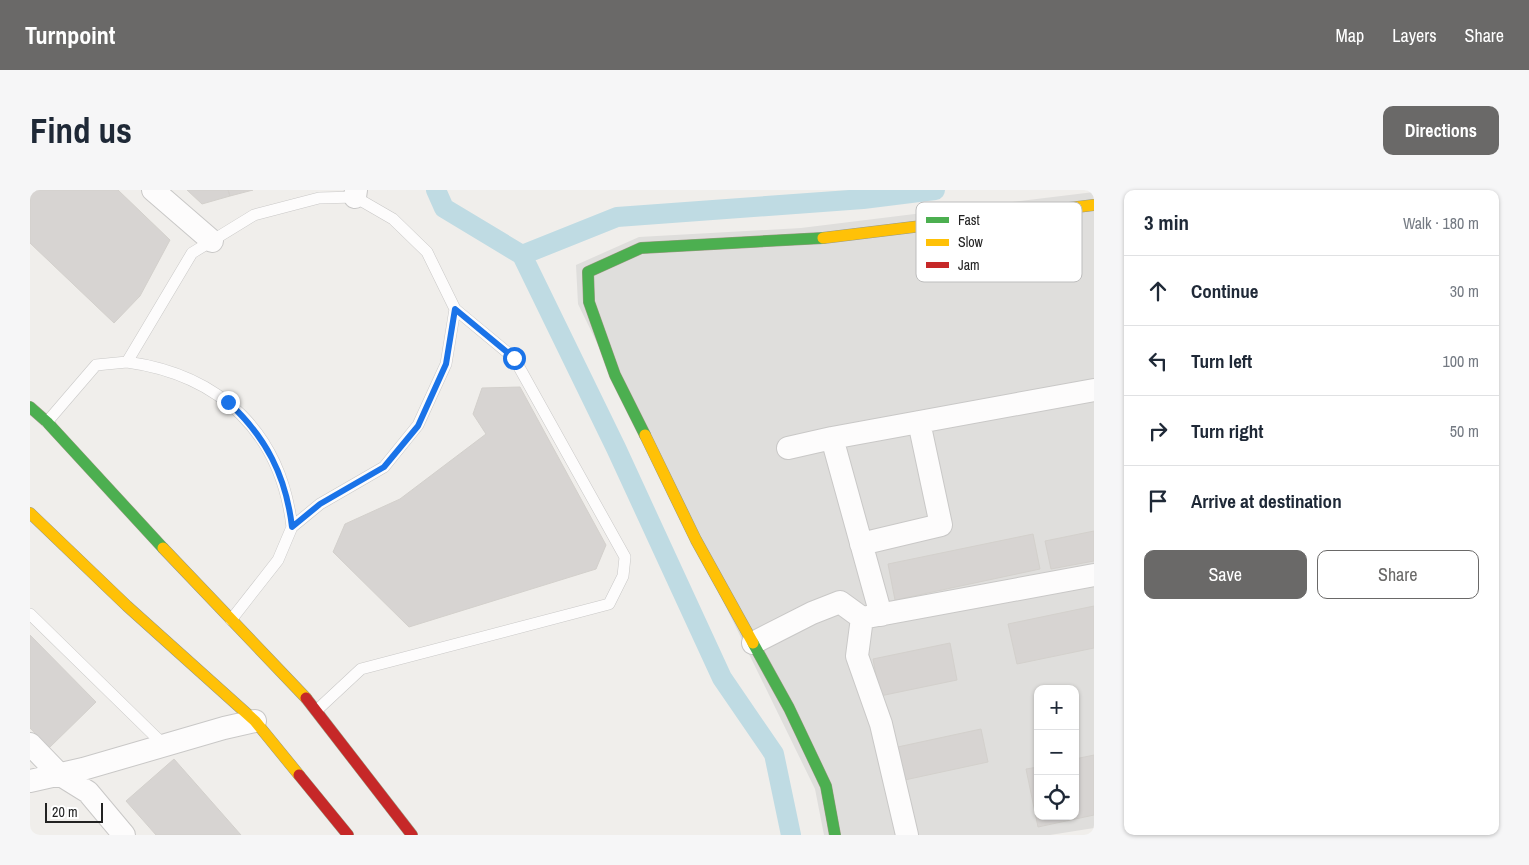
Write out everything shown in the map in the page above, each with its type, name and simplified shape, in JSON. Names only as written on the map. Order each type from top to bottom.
[{"type":"main road","points":[[835,835],[826,786],[789,708],[696,540],[615,375],[589,302],[588,272],[641,248],[802,240],[916,226]]},
{"type":"main road","points":[[30,407],[47,422],[317,710],[412,835]]},
{"type":"main road","points":[[30,512],[128,606],[255,721],[348,835]]},
{"type":"street","points":[[153,190],[212,241]]},
{"type":"street","points":[[788,448],[832,438],[1094,390]]},
{"type":"street","points":[[861,544],[941,525],[920,422]]},
{"type":"street","points":[[832,438],[861,544],[872,616],[857,656],[882,724],[908,835]]},
{"type":"street","points":[[753,643],[812,613],[840,602],[872,616],[1094,575]]},
{"type":"street","points":[[30,781],[255,721]]},
{"type":"street","points":[[30,744],[59,774],[88,792],[124,835]]},
{"type":"lane","points":[[128,362],[192,253],[254,215],[319,198],[355,193],[393,219],[427,252],[455,309],[514,358],[625,557],[623,576],[609,604],[361,669],[317,710]]},
{"type":"lane","points":[[231,620],[278,560],[292,527],[320,504],[384,467],[418,426],[446,364],[455,309]]},
{"type":"lane","points":[[47,422],[96,365],[128,362],[171,370],[211,389],[245,418],[265,444],[278,468],[285,487],[292,527]]},
{"type":"lane","points":[[30,614],[165,746]]},
{"type":"shaded area","points":[[1094,192],[1094,828],[1050,835],[824,835],[815,789],[578,304],[576,265],[639,237],[801,228],[916,214],[916,282],[1082,282],[1082,202],[1013,202]]},
{"type":"building","points":[[30,190],[118,190],[170,240],[140,296],[114,323],[30,243]]},
{"type":"building","points":[[187,190],[228,190],[230,196],[202,204]]},
{"type":"building","points":[[228,190],[253,190],[230,196]]},
{"type":"building","points":[[520,387],[606,545],[596,569],[409,627],[333,552],[345,524],[400,499],[486,434],[473,414],[482,388]]},
{"type":"building","points":[[1094,531],[1094,561],[1051,569],[1045,541]]},
{"type":"building","points":[[1033,534],[1040,569],[895,600],[888,564]]},
{"type":"building","points":[[1094,606],[1094,648],[1017,664],[1008,624]]},
{"type":"building","points":[[30,635],[96,702],[49,748],[30,728]]},
{"type":"building","points":[[950,643],[957,680],[880,696],[873,659]]},
{"type":"building","points":[[981,729],[988,762],[900,781],[893,748]]},
{"type":"building","points":[[1094,755],[1094,815],[1079,818],[1079,775],[1079,758]]},
{"type":"building","points":[[174,759],[241,835],[156,835],[126,801]]},
{"type":"building","points":[[1034,768],[1034,808],[1026,769]]},
{"type":"building","points":[[1037,820],[1071,820],[1038,827]]},
{"type":"waterway","points":[[436,190],[444,208],[522,255],[616,448],[722,678],[774,754],[791,835]]},
{"type":"waterway","points":[[522,255],[617,217],[863,199],[935,190]]},
{"type":"traffic: fast","points":[[645,435],[615,375],[589,302],[588,272],[641,248],[823,238]]},
{"type":"traffic: fast","points":[[30,407],[47,422],[163,548]]},
{"type":"traffic: fast","points":[[753,643],[789,708],[826,786],[835,835]]},
{"type":"traffic: slow","points":[[1082,206],[1094,205]]},
{"type":"traffic: slow","points":[[823,238],[916,227]]},
{"type":"traffic: slow","points":[[645,435],[696,540],[753,643]]},
{"type":"traffic: slow","points":[[30,513],[127,606],[255,721],[299,775]]},
{"type":"traffic: slow","points":[[163,548],[306,698]]},
{"type":"traffic: jam","points":[[306,698],[412,835]]},
{"type":"traffic: jam","points":[[299,775],[348,835]]},
{"type":"route","points":[[228,402],[258,433],[269,450],[285,487],[292,527],[320,504],[384,467],[418,426],[446,364],[455,309],[514,358]]}]
